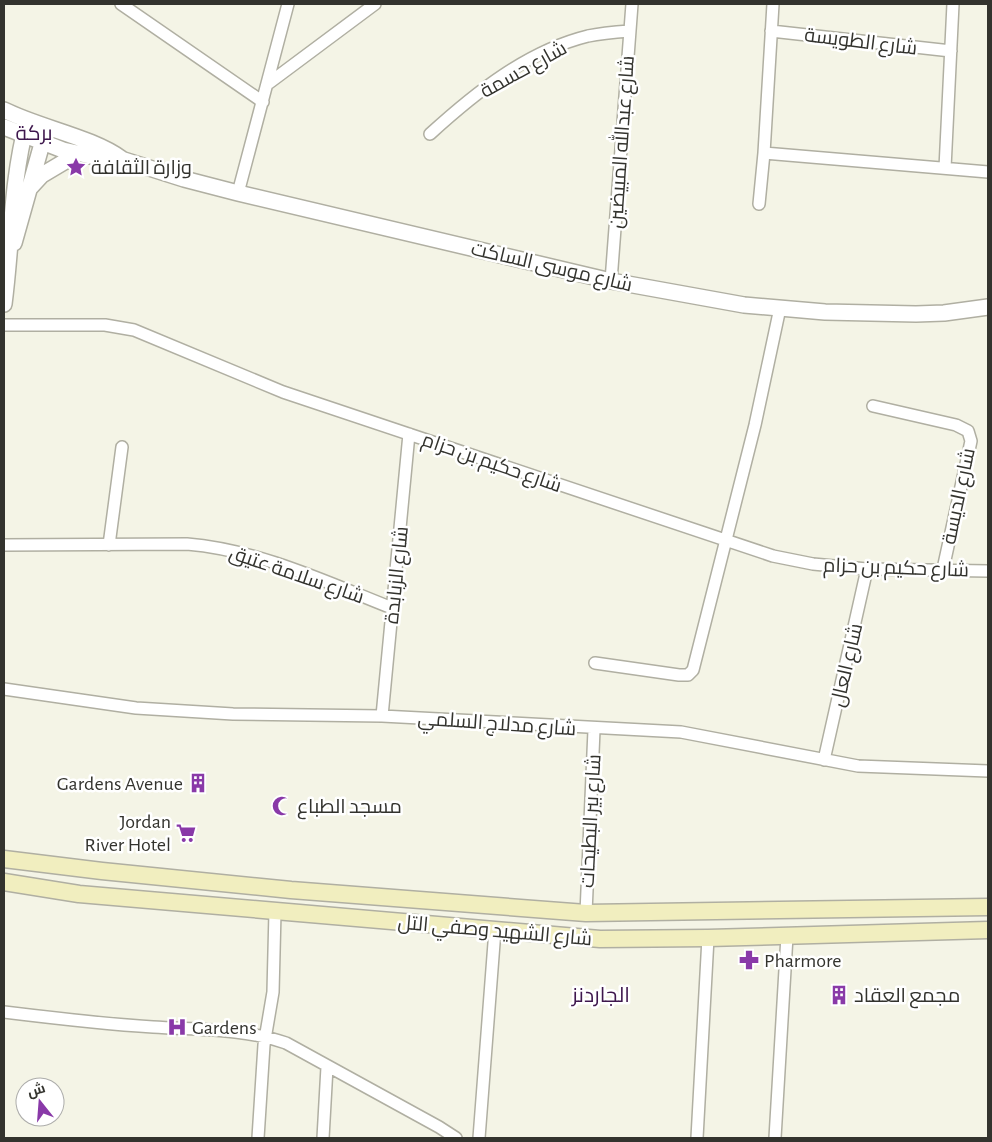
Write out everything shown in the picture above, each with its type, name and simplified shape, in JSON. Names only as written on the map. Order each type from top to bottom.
[{"type":"main road","name":"شارع الشهيد وصفي التل","points":[[4,858],[102,871],[300,891],[586,914],[988,907]]},
{"type":"main road","name":"شارع الشهيد وصفي التل","points":[[4,882],[79,894],[600,939],[708,938],[988,930]]},
{"type":"street","points":[[121,4],[263,102]]},
{"type":"street","points":[[238,193],[269,83],[288,4]]},
{"type":"street","points":[[269,83],[375,4]]},
{"type":"street","name":"شارع عبدالله المبيضين","points":[[611,281],[632,4]]},
{"type":"street","points":[[759,204],[773,4]]},
{"type":"street","points":[[945,168],[953,4]]},
{"type":"street","name":"شارع الطويسة","points":[[771,30],[951,51]]},
{"type":"street","name":"شارع حسمة","points":[[430,134],[467,100],[532,59],[566,43],[589,36],[630,31]]},
{"type":"street","name":"شارع موسى الساكت","points":[[4,110],[25,128]]},
{"type":"street","name":"شارع موسى الساكت","points":[[4,127],[25,128],[44,135],[79,153],[104,159],[124,160]]},
{"type":"street","points":[[4,304],[10,251],[8,237],[10,213],[25,128]]},
{"type":"street","points":[[10,251],[16,239],[44,135]]},
{"type":"street","name":"شارع موسى الساكت","points":[[44,135],[109,150],[124,160],[184,180],[611,281],[744,305],[825,312],[944,314],[988,307]]},
{"type":"street","points":[[29,189],[42,175],[79,153]]},
{"type":"street","points":[[764,153],[988,172]]},
{"type":"street","points":[[595,663],[688,675],[693,670],[698,657],[769,366],[780,308]]},
{"type":"street","name":"شارع حكيم بن حزام","points":[[4,325],[104,325],[134,330],[283,392],[773,556],[805,563],[867,569],[988,571]]},
{"type":"street","name":"شارع الديسة","points":[[873,406],[956,425],[968,431],[971,441],[943,569]]},
{"type":"street","name":"شارع الزبابدة","points":[[382,716],[409,434]]},
{"type":"street","points":[[110,545],[122,446]]},
{"type":"street","name":"شارع سلامة عتيق","points":[[4,545],[188,544],[217,546],[244,552],[392,608]]},
{"type":"street","name":"شارع العال","points":[[824,760],[867,569]]},
{"type":"street","name":"شارع مدلاج السلمي","points":[[4,688],[136,708],[233,714],[382,716],[594,730],[681,732],[824,760],[893,768],[988,771]]},
{"type":"street","name":"شارع بير البطيحات","points":[[586,914],[594,730]]},
{"type":"street","points":[[258,1138],[266,1036],[272,1001],[275,912]]},
{"type":"street","points":[[479,1138],[495,930]]},
{"type":"street","points":[[775,1138],[787,936]]},
{"type":"street","points":[[697,1138],[708,938]]},
{"type":"street","points":[[4,1012],[109,1024],[238,1032],[266,1036],[286,1043],[431,1122],[456,1138]]},
{"type":"street","points":[[323,1138],[327,1067]]},
{"type":"place","name":"وزارة الثقافة","points":[[76,167]]},
{"type":"place","name":"Gardens Avenue","points":[[198,783]]},
{"type":"place","name":"مسجد الطباع","points":[[282,806]]},
{"type":"place","name":"Jordan River Hotel","points":[[186,833]]},
{"type":"place","name":"Pharmore","points":[[749,960]]},
{"type":"place","name":"مجمع العقاد","points":[[839,995]]},
{"type":"place","name":"Gardens","points":[[177,1027]]},
{"type":"district","name":"بركة","points":[[34,133]]},
{"type":"district","name":"الجاردنز","points":[[601,995]]}]
